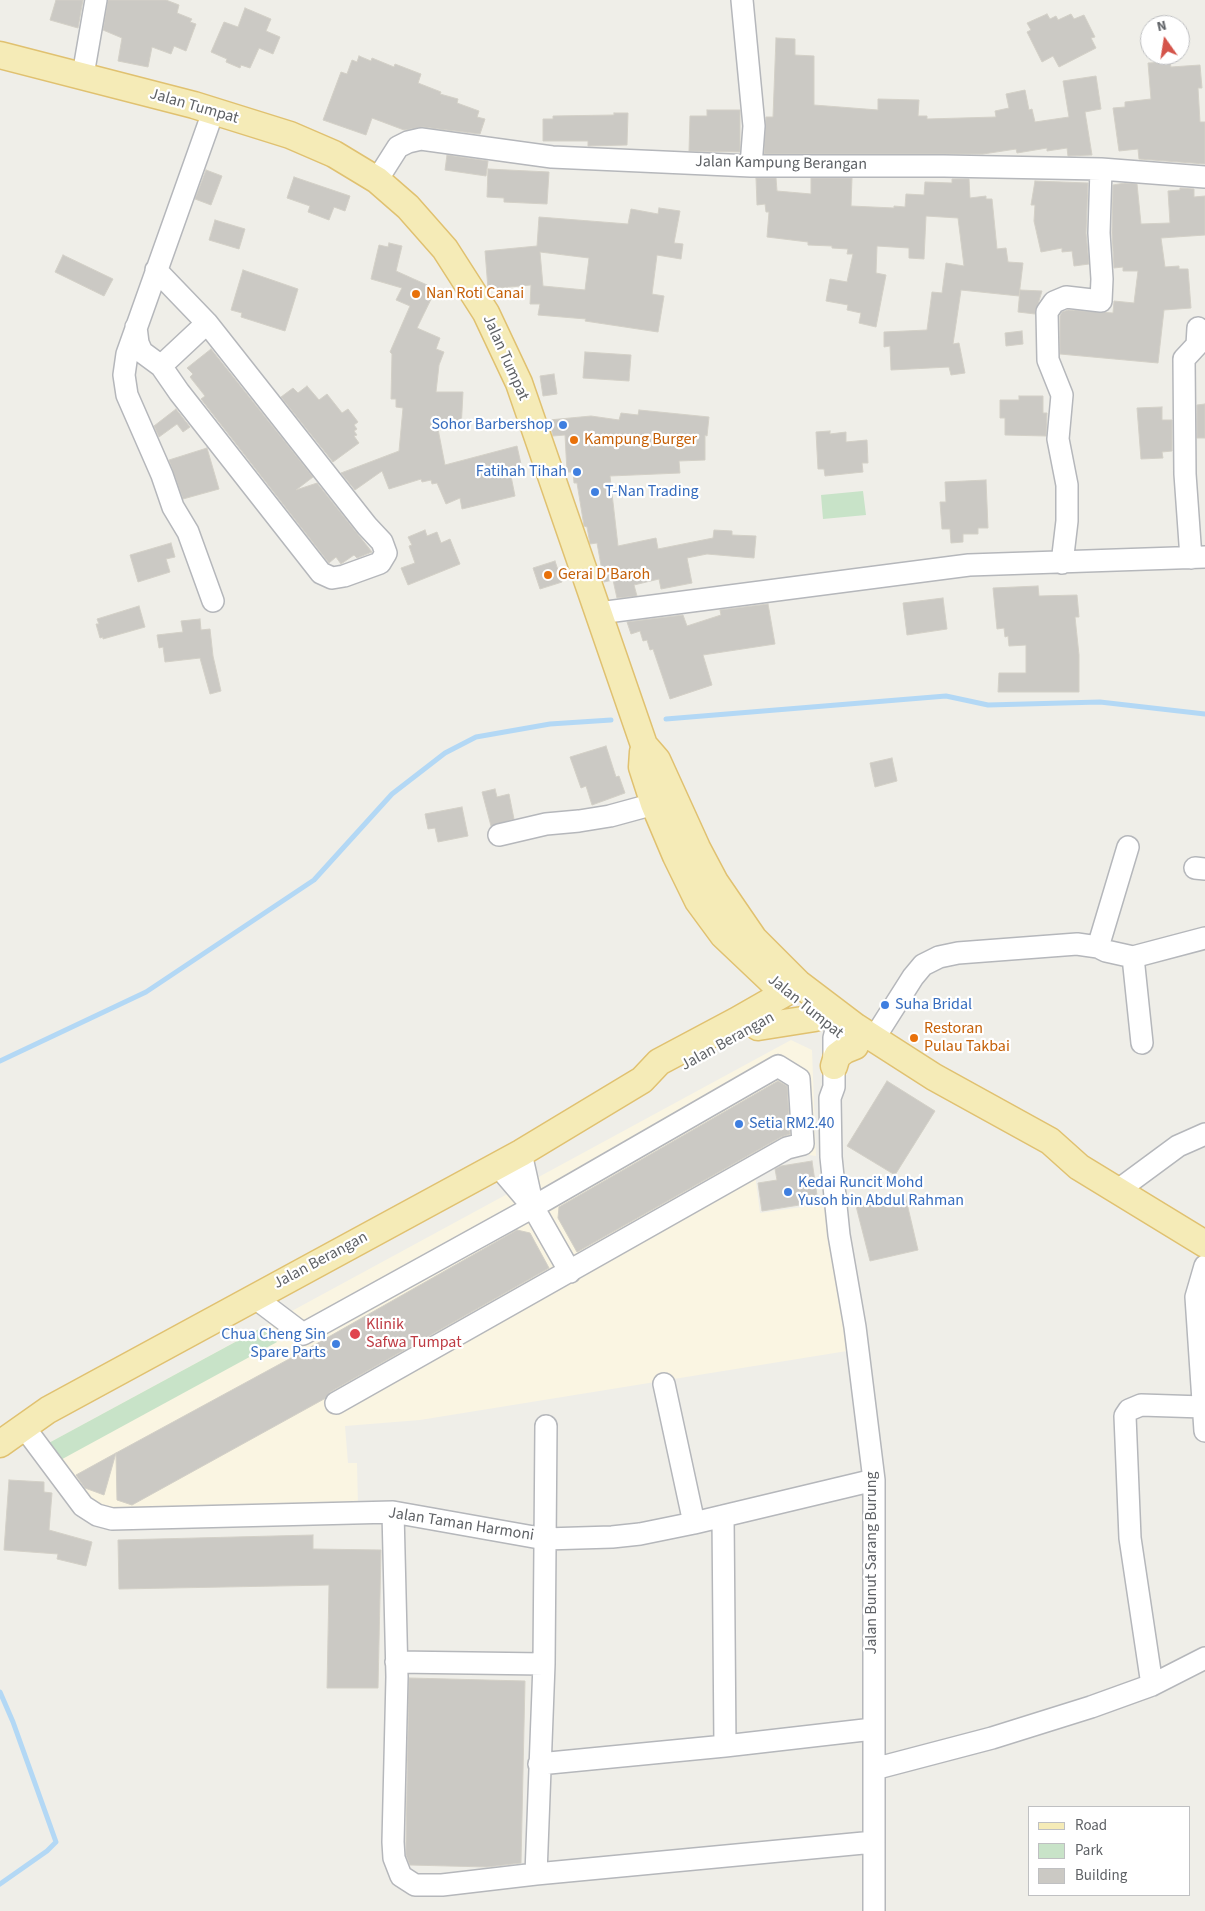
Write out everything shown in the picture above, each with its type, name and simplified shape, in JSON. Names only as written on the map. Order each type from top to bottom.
[{"type":"main road","name":"Jalan Tumpat","points":[[0,55],[83,75],[310,142],[377,180],[408,207],[445,249],[486,313],[519,383],[644,745],[657,760],[697,848],[751,949]]},
{"type":"main road","name":"Jalan Tumpat","points":[[644,745],[642,767],[654,804],[698,901],[723,934],[751,949],[796,992],[834,1024],[1042,1158],[1080,1167]]},
{"type":"main road","points":[[751,949],[753,971],[747,1024],[834,1024],[845,1050],[837,1056],[834,1066]]},
{"type":"main road","points":[[751,949],[880,1029],[934,1076]]},
{"type":"main road","name":"Jalan Berangan","points":[[0,1444],[48,1410],[498,1166],[642,1080],[659,1062],[747,1024],[796,992]]},
{"type":"main road","name":"Jalan Tumpat","points":[[834,1024],[934,1076],[1050,1142],[1080,1167],[1205,1244]]},
{"type":"street","points":[[83,75],[96,0]]},
{"type":"street","points":[[742,0],[754,126],[751,166]]},
{"type":"street","points":[[213,112],[136,327],[125,365],[124,383],[127,395],[162,475],[173,507],[188,532],[213,601]]},
{"type":"street","name":"Jalan Kampung Berangan","points":[[377,180],[398,147],[421,139],[552,157],[751,166],[934,166],[1101,169],[1205,177]]},
{"type":"street","points":[[1062,563],[1067,521],[1067,485],[1058,439],[1062,395],[1048,360],[1047,312],[1054,302],[1066,297],[1101,301],[1102,279],[1099,233],[1101,169]]},
{"type":"street","points":[[136,327],[138,343],[142,352],[161,366],[179,392],[321,573],[332,578],[344,576],[380,563],[386,554],[382,542],[367,526],[207,323],[156,270]]},
{"type":"street","points":[[161,366],[207,323]]},
{"type":"street","points":[[599,613],[969,565],[1198,558],[1184,457],[1184,359],[1197,345],[1198,328]]},
{"type":"street","points":[[499,835],[546,824],[610,816],[654,804]]},
{"type":"street","points":[[1098,947],[1128,847]]},
{"type":"street","points":[[880,1029],[913,977],[923,966],[939,957],[958,952],[1077,944],[1098,947],[1106,951],[1133,957],[1205,938]]},
{"type":"street","points":[[1133,957],[1142,1043]]},
{"type":"street","name":"Jalan Bunut Sarang Burung","points":[[830,1098],[824,1088],[822,1058],[834,1024]]},
{"type":"street","points":[[254,1297],[303,1334],[533,1207],[778,1066],[799,1079],[803,1144]]},
{"type":"street","name":"Jalan Bunut Sarang Burung","points":[[834,1066],[834,1087],[830,1098],[831,1157],[839,1235],[855,1327],[874,1480],[874,1911]]},
{"type":"street","points":[[1117,1190],[1178,1146],[1205,1134]]},
{"type":"street","points":[[336,1403],[787,1148],[803,1144],[831,1157]]},
{"type":"street","points":[[521,1152],[533,1207]]},
{"type":"street","points":[[498,1166],[533,1207],[570,1272]]},
{"type":"street","points":[[1205,1266],[1196,1297],[1205,1431]]},
{"type":"street","points":[[664,1384],[694,1522]]},
{"type":"street","points":[[1152,1685],[1130,1538],[1125,1416],[1129,1410],[1141,1405],[1203,1407]]},
{"type":"street","points":[[536,1874],[544,1664],[546,1426]]},
{"type":"street","name":"Jalan Taman Harmoni","points":[[24,1427],[83,1506],[97,1516],[112,1519],[393,1512],[545,1539],[640,1534],[874,1480]]},
{"type":"street","points":[[393,1512],[396,1662],[393,1842],[394,1858],[401,1876],[415,1885],[442,1885],[536,1874],[874,1842]]},
{"type":"street","points":[[723,1516],[725,1746]]},
{"type":"street","points":[[874,1769],[992,1738],[1152,1685],[1205,1658]]},
{"type":"street","points":[[396,1662],[544,1664]]},
{"type":"street","points":[[540,1764],[873,1729]]},
{"type":"shaded area","points":[[791,1040],[812,1050],[816,1156],[796,1153],[755,1174],[760,1213],[830,1203],[847,1351],[420,1420],[345,1426],[348,1463],[357,1463],[358,1506],[100,1511],[45,1445]]},
{"type":"green space","points":[[863,491],[866,515],[823,519],[821,495]]},
{"type":"green space","points":[[261,1328],[277,1342],[55,1463],[45,1445]]},
{"type":"building","points":[[56,0],[83,0],[78,28],[50,20]]},
{"type":"building","points":[[108,0],[166,0],[179,5],[177,13],[192,19],[190,22],[196,24],[186,51],[174,46],[171,54],[152,47],[148,67],[118,61],[122,38],[103,30]]},
{"type":"building","points":[[245,8],[271,19],[266,31],[280,37],[273,54],[259,48],[250,68],[241,65],[240,68],[226,62],[227,59],[211,52],[224,22],[238,27]]},
{"type":"building","points":[[1047,14],[1050,19],[1056,16],[1058,20],[1071,14],[1074,19],[1084,15],[1095,37],[1091,38],[1096,48],[1059,67],[1053,56],[1042,62],[1027,32],[1031,30],[1027,23]]},
{"type":"building","points":[[776,38],[795,39],[795,55],[814,56],[814,105],[878,110],[878,99],[919,100],[918,116],[927,116],[927,119],[996,117],[995,111],[1009,108],[1006,94],[1025,90],[1029,110],[1032,109],[1035,122],[1069,117],[1063,81],[1096,76],[1101,109],[1085,112],[1092,155],[1068,156],[1067,148],[1047,151],[1047,148],[1017,153],[1016,149],[983,154],[764,154],[766,117],[773,117]]},
{"type":"building","points":[[359,56],[371,61],[372,58],[394,67],[395,64],[421,74],[418,83],[441,92],[440,94],[458,99],[457,103],[479,111],[477,117],[485,119],[480,134],[423,127],[404,130],[372,118],[366,135],[323,120],[341,72],[347,74],[352,60],[357,62]]},
{"type":"building","points":[[1148,65],[1171,65],[1171,67],[1200,65],[1202,88],[1198,88],[1200,122],[1205,122],[1205,164],[1139,159],[1138,149],[1119,151],[1113,108],[1125,107],[1125,102],[1151,99]]},
{"type":"building","points":[[707,110],[740,110],[740,152],[689,151],[690,116],[707,116]]},
{"type":"building","points":[[614,113],[628,113],[627,145],[588,146],[588,141],[543,141],[543,119],[553,119],[553,116],[614,115]]},
{"type":"building","points":[[447,155],[488,161],[486,176],[445,170]]},
{"type":"building","points":[[488,169],[549,172],[547,204],[504,202],[504,198],[487,197]]},
{"type":"building","points":[[206,170],[222,176],[211,205],[195,199]]},
{"type":"building","points":[[294,177],[350,196],[345,211],[334,207],[329,220],[308,212],[310,206],[287,198]]},
{"type":"building","points":[[756,178],[776,178],[777,191],[811,194],[811,178],[852,178],[851,206],[894,208],[894,206],[905,207],[906,194],[924,195],[925,182],[952,183],[952,179],[969,179],[970,198],[986,196],[986,199],[992,199],[997,249],[1006,248],[1008,262],[1023,263],[1019,296],[961,290],[953,344],[959,343],[965,373],[951,375],[949,367],[891,370],[890,346],[884,347],[884,332],[927,330],[932,292],[942,293],[946,263],[964,266],[958,218],[926,216],[924,259],[909,258],[909,248],[877,246],[876,273],[886,275],[876,327],[859,323],[861,313],[847,310],[848,305],[826,301],[830,279],[847,282],[853,254],[847,254],[848,249],[808,245],[808,242],[767,237],[769,212],[766,212],[765,204],[757,205]]},
{"type":"building","points":[[1035,181],[1088,183],[1086,233],[1089,264],[1074,266],[1072,251],[1062,252],[1062,248],[1041,252],[1034,221],[1035,205],[1031,205]]},
{"type":"building","points":[[1137,184],[1141,224],[1170,223],[1168,191],[1180,190],[1180,188],[1194,189],[1194,197],[1205,196],[1205,235],[1161,238],[1165,267],[1179,266],[1179,269],[1188,269],[1191,308],[1164,310],[1158,363],[1060,354],[1060,316],[1062,312],[1068,310],[1113,313],[1114,301],[1134,303],[1138,271],[1123,271],[1123,267],[1114,268],[1112,233],[1113,185]]},
{"type":"building","points":[[659,208],[680,211],[674,243],[683,244],[681,259],[657,255],[652,294],[664,296],[658,332],[585,321],[586,319],[538,315],[540,304],[530,304],[531,285],[488,289],[485,251],[537,246],[539,217],[628,224],[631,209],[658,214]],"holes":[[[540,252],[589,258],[585,290],[543,286]]]},
{"type":"building","points":[[215,220],[245,229],[239,249],[209,240]]},
{"type":"building","points":[[389,243],[402,246],[396,271],[436,289],[417,328],[440,338],[436,349],[444,352],[439,365],[436,392],[463,392],[461,430],[438,429],[445,465],[517,446],[523,473],[511,476],[515,496],[462,509],[460,498],[446,504],[437,483],[432,484],[431,480],[422,482],[421,479],[389,489],[382,471],[355,490],[341,473],[399,451],[403,408],[396,407],[396,399],[391,399],[392,354],[390,352],[410,306],[396,300],[402,288],[371,279],[379,245],[388,247]]},
{"type":"building","points":[[63,255],[113,279],[104,296],[55,272]]},
{"type":"building","points":[[243,270],[298,289],[285,331],[241,317],[242,313],[231,310]]},
{"type":"building","points":[[1020,290],[1042,291],[1035,314],[1018,312]]},
{"type":"building","points":[[1022,331],[1023,344],[1006,346],[1005,333]]},
{"type":"building","points":[[211,349],[313,477],[296,490],[317,483],[372,552],[357,558],[354,555],[341,564],[336,557],[329,563],[201,399],[205,396],[190,377],[193,374],[187,368]]},
{"type":"building","points":[[585,352],[631,355],[629,381],[583,378]]},
{"type":"building","points":[[554,374],[557,394],[543,396],[540,376]]},
{"type":"building","points":[[307,386],[319,400],[327,394],[342,413],[348,409],[358,422],[354,425],[357,429],[354,431],[357,435],[354,436],[359,443],[333,462],[281,397],[293,388],[298,393]]},
{"type":"building","points":[[1019,396],[1043,396],[1043,413],[1047,413],[1046,436],[1005,435],[1005,418],[1000,418],[1000,400],[1019,400]]},
{"type":"building","points":[[1205,404],[1205,438],[1197,438],[1197,405]]},
{"type":"building","points":[[1162,407],[1162,420],[1172,420],[1172,451],[1162,452],[1163,458],[1141,459],[1137,408]]},
{"type":"building","points":[[176,409],[190,427],[183,432],[177,424],[159,437],[154,426]]},
{"type":"building","points":[[639,410],[709,417],[707,436],[705,435],[705,460],[679,461],[680,473],[610,476],[618,546],[656,538],[658,549],[713,538],[714,530],[732,531],[732,535],[756,536],[754,558],[707,554],[687,558],[692,583],[661,589],[659,579],[634,585],[637,596],[617,598],[613,580],[604,582],[597,543],[590,544],[587,527],[584,526],[577,483],[574,483],[573,472],[567,472],[565,435],[553,436],[549,420],[591,416],[619,420],[621,413],[638,415]]},
{"type":"building","points":[[830,431],[830,434],[846,432],[846,442],[867,440],[868,463],[862,463],[863,472],[825,476],[824,469],[818,469],[816,432]]},
{"type":"building","points":[[207,448],[219,489],[183,499],[169,460]]},
{"type":"building","points":[[986,480],[988,528],[978,528],[978,534],[963,534],[963,542],[951,543],[950,529],[942,529],[940,502],[946,502],[945,482]]},
{"type":"building","points":[[425,530],[427,536],[437,532],[441,543],[450,539],[460,564],[408,585],[401,568],[415,563],[409,546],[412,545],[408,537]]},
{"type":"building","points":[[171,543],[175,557],[166,559],[170,572],[138,582],[130,555]]},
{"type":"building","name":"Gerai D'Baroh","points":[[555,561],[562,582],[540,589],[533,568]]},
{"type":"building","points":[[1038,586],[1039,596],[1077,595],[1079,617],[1075,617],[1079,655],[1079,692],[998,692],[999,673],[1026,673],[1026,645],[1009,646],[1008,636],[1005,637],[1004,628],[997,629],[993,588]]},
{"type":"building","points":[[943,598],[947,629],[907,635],[903,603]]},
{"type":"building","points":[[768,604],[775,644],[703,655],[712,685],[670,699],[653,649],[650,650],[647,640],[643,641],[640,631],[631,634],[627,622],[683,615],[687,626],[721,615],[720,610]]},
{"type":"building","points":[[139,606],[145,627],[103,639],[103,637],[100,638],[96,624],[99,624],[97,619]]},
{"type":"building","points":[[200,619],[201,630],[210,629],[213,656],[221,691],[210,694],[200,658],[165,662],[163,647],[159,648],[157,635],[183,632],[181,621]]},
{"type":"building","points":[[606,746],[616,777],[619,776],[625,793],[592,805],[586,786],[581,788],[570,757]]},
{"type":"building","points":[[892,758],[897,781],[875,787],[870,763]]},
{"type":"building","points":[[495,789],[497,797],[509,794],[514,819],[491,826],[482,792]]},
{"type":"building","points":[[462,807],[468,836],[438,842],[435,828],[428,829],[425,814]]},
{"type":"building","points":[[778,1081],[787,1086],[790,1134],[781,1137],[577,1252],[558,1218],[559,1207]]},
{"type":"building","points":[[887,1081],[935,1111],[895,1175],[847,1146]]},
{"type":"building","name":"Kedai Runcit Mohd Yusoh bin Abdul Rahman","points":[[812,1161],[818,1202],[762,1211],[758,1183],[777,1180],[775,1169],[781,1166]]},
{"type":"building","points":[[905,1195],[918,1250],[870,1261],[856,1206]]},
{"type":"building","points":[[517,1230],[530,1233],[549,1268],[330,1392],[324,1399],[132,1505],[117,1500],[116,1453],[302,1352]]},
{"type":"building","points":[[116,1453],[104,1495],[85,1488],[76,1475]]},
{"type":"building","points":[[9,1480],[44,1482],[44,1492],[52,1493],[49,1530],[92,1542],[86,1566],[57,1559],[58,1554],[4,1550]]},
{"type":"building","points":[[313,1535],[313,1549],[381,1550],[378,1688],[327,1688],[329,1585],[119,1589],[118,1540]]},
{"type":"building","points":[[409,1678],[525,1681],[521,1863],[487,1867],[410,1865],[406,1855]]},
{"type":"waterway","points":[[666,719],[946,696],[988,705],[1100,702],[1205,714]]},
{"type":"waterway","points":[[0,1061],[146,992],[314,880],[392,794],[445,753],[476,737],[550,724],[611,720]]},
{"type":"waterway","points":[[0,1692],[13,1722],[56,1842],[47,1851],[0,1884]]},
{"type":"place","name":"Nan Roti Canai","points":[[416,294]]},
{"type":"place","name":"Sohor Barbershop","points":[[563,425]]},
{"type":"place","name":"Kampung Burger","points":[[574,440]]},
{"type":"place","name":"Fatihah Tihah","points":[[577,472]]},
{"type":"place","name":"T-Nan Trading","points":[[595,492]]},
{"type":"place","name":"Gerai D'Baroh","points":[[548,575]]},
{"type":"place","name":"Suha Bridal","points":[[885,1005]]},
{"type":"place","name":"Restoran Pulau Takbai","points":[[914,1038]]},
{"type":"place","name":"Setia RM2.40","points":[[739,1124]]},
{"type":"place","name":"Kedai Runcit Mohd Yusoh bin Abdul Rahman","points":[[788,1192]]},
{"type":"place","name":"Klinik Safwa Tumpat","points":[[355,1334]]},
{"type":"place","name":"Chua Cheng Sin Spare Parts","points":[[336,1344]]}]
